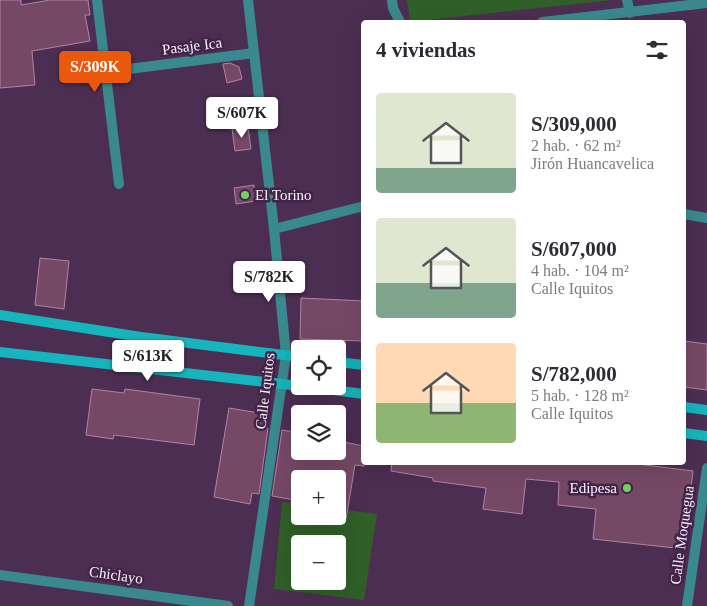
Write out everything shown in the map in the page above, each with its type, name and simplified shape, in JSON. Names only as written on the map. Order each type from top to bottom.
[{"type":"main road","points":[[0,315],[141,337],[291,356]]},
{"type":"main road","points":[[0,352],[291,385]]},
{"type":"main road","points":[[346,363],[361,365]]},
{"type":"main road","points":[[346,392],[361,394]]},
{"type":"main road","points":[[686,407],[707,410]]},
{"type":"main road","points":[[686,433],[707,436]]},
{"type":"street","points":[[97,0],[119,184]]},
{"type":"street","name":"Calle Iquitos","points":[[248,0],[274,228],[286,355],[248,606]]},
{"type":"street","points":[[392,0],[393,8],[399,20]]},
{"type":"street","points":[[627,0],[630,13]]},
{"type":"street","points":[[562,20],[707,3]]},
{"type":"street","name":"Pasaje Ica","points":[[105,72],[254,53]]},
{"type":"street","points":[[274,228],[361,207]]},
{"type":"street","points":[[686,214],[707,218]]},
{"type":"street","name":"Calle Moquegua","points":[[688,606],[707,468]]},
{"type":"street","name":"Chiclayo","points":[[0,574],[228,606]]},
{"type":"green space","points":[[407,0],[612,0],[428,20],[410,20]]},
{"type":"green space","points":[[282,502],[291,503],[291,525],[346,525],[346,510],[377,514],[364,600],[274,589]]},
{"type":"building","points":[[0,0],[21,0],[21,5],[50,0],[88,0],[90,15],[85,15],[90,41],[32,51],[35,85],[0,88]]},
{"type":"building","points":[[230,63],[239,67],[242,79],[227,83],[223,64]]},
{"type":"building","points":[[248,127],[251,149],[235,151],[232,129]]},
{"type":"building","name":"El Torino","points":[[254,185],[256,201],[236,204],[234,188]]},
{"type":"building","points":[[40,258],[69,261],[64,309],[35,305]]},
{"type":"building","points":[[301,298],[361,301],[361,341],[300,339]]},
{"type":"building","points":[[686,341],[707,344],[707,390],[686,387]]},
{"type":"building","points":[[92,389],[124,393],[125,389],[200,399],[194,445],[114,435],[113,439],[86,435]]},
{"type":"building","points":[[229,408],[265,414],[263,427],[268,428],[259,494],[252,493],[250,504],[214,497]]},
{"type":"building","points":[[282,430],[291,432],[291,460],[346,460],[346,443],[361,445],[361,465],[364,466],[355,465],[346,519],[346,470],[291,470],[291,499],[272,496]]},
{"type":"building","points":[[392,465],[645,465],[693,471],[684,549],[593,539],[596,509],[558,505],[559,482],[526,479],[522,514],[483,509],[486,488],[433,481],[433,478],[391,471]]},
{"type":"place","name":"El Torino","points":[[245,195]]},
{"type":"place","name":"Edipesa","points":[[627,488]]}]
